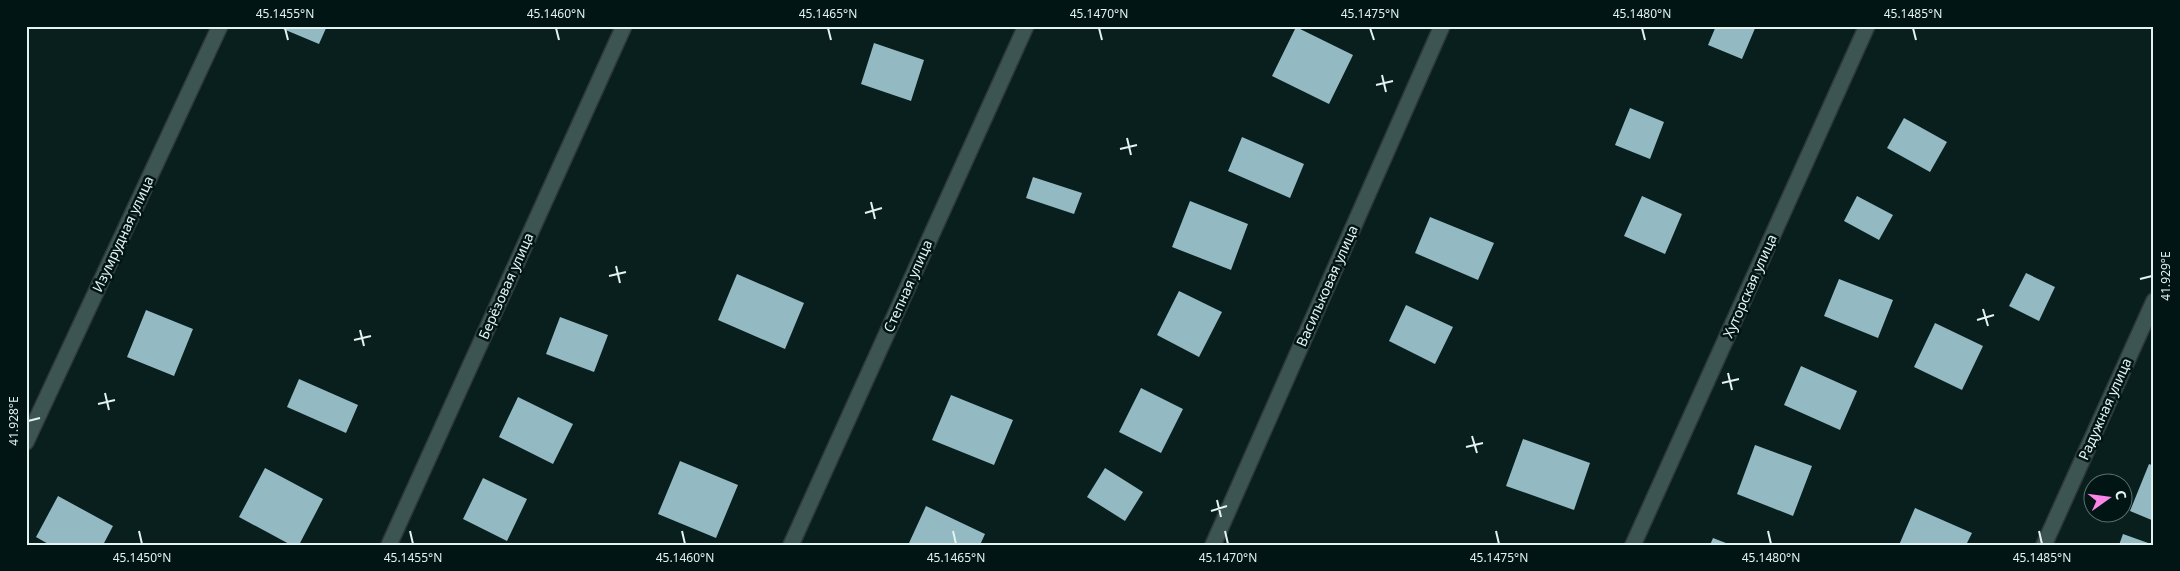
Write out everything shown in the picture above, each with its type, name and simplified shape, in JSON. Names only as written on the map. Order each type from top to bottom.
[{"type":"lane","name":"Изумрудная улица","points":[[26,442],[220,26]]},
{"type":"lane","name":"Берёзовая улица","points":[[389,545],[624,26]]},
{"type":"lane","name":"Степная улица","points":[[791,545],[1026,26]]},
{"type":"lane","name":"Васильковая улица","points":[[1213,545],[1442,26]]},
{"type":"lane","name":"Хуторская улица","points":[[1632,545],[1867,26]]},
{"type":"lane","name":"Радужная улица","points":[[2044,545],[2154,301]]},
{"type":"building","points":[[276,26],[327,26],[319,44]]},
{"type":"building","points":[[1716,26],[1756,26],[1742,59],[1708,45]]},
{"type":"building","points":[[1296,27],[1353,55],[1329,104],[1272,76]]},
{"type":"building","points":[[874,43],[924,60],[911,101],[861,84]]},
{"type":"building","points":[[1630,108],[1664,122],[1650,159],[1615,145]]},
{"type":"building","points":[[1904,118],[1947,142],[1930,172],[1887,148]]},
{"type":"building","points":[[1242,137],[1304,164],[1290,198],[1228,171]]},
{"type":"building","points":[[1033,177],[1082,193],[1074,214],[1026,198]]},
{"type":"building","points":[[1642,196],[1682,214],[1665,254],[1624,236]]},
{"type":"building","points":[[1857,196],[1893,215],[1879,240],[1844,221]]},
{"type":"building","points":[[1190,201],[1248,224],[1231,270],[1172,247]]},
{"type":"building","points":[[1430,217],[1494,243],[1478,280],[1415,253]]},
{"type":"building","points":[[2026,273],[2055,287],[2039,321],[2009,306]]},
{"type":"building","points":[[737,274],[804,303],[785,349],[718,320]]},
{"type":"building","points":[[1839,279],[1893,300],[1878,338],[1824,316]]},
{"type":"building","points":[[1179,291],[1222,312],[1199,357],[1157,335]]},
{"type":"building","points":[[1406,305],[1453,327],[1435,364],[1389,341]]},
{"type":"building","points":[[146,310],[193,329],[174,376],[127,357]]},
{"type":"building","points":[[560,317],[608,335],[594,372],[546,354]]},
{"type":"building","points":[[1935,323],[1983,346],[1962,390],[1914,367]]},
{"type":"building","points":[[1801,366],[1857,391],[1840,430],[1784,405]]},
{"type":"building","points":[[299,379],[358,405],[346,433],[287,407]]},
{"type":"building","points":[[1141,388],[1183,409],[1161,453],[1119,432]]},
{"type":"building","points":[[951,395],[1013,420],[994,465],[932,440]]},
{"type":"building","points":[[518,397],[573,424],[553,464],[499,437]]},
{"type":"building","points":[[1523,439],[1590,463],[1574,510],[1506,486]]},
{"type":"building","points":[[1755,445],[1812,466],[1793,516],[1737,494]]},
{"type":"building","points":[[680,461],[738,485],[716,538],[658,514]]},
{"type":"building","points":[[2149,464],[2154,466],[2154,521],[2132,512],[2132,506]]},
{"type":"building","points":[[265,468],[323,499],[299,545],[291,545],[239,517]]},
{"type":"building","points":[[1105,468],[1143,492],[1125,521],[1087,497]]},
{"type":"building","points":[[483,478],[527,499],[507,541],[463,519]]},
{"type":"building","points":[[58,496],[113,526],[103,545],[50,545],[36,537]]},
{"type":"building","points":[[926,506],[985,534],[980,545],[909,543]]},
{"type":"building","points":[[1915,508],[1972,533],[1966,545],[1899,545]]},
{"type":"building","points":[[2123,534],[2151,544],[2151,545],[2119,545]]},
{"type":"building","points":[[1713,538],[1731,545],[1710,545]]}]
